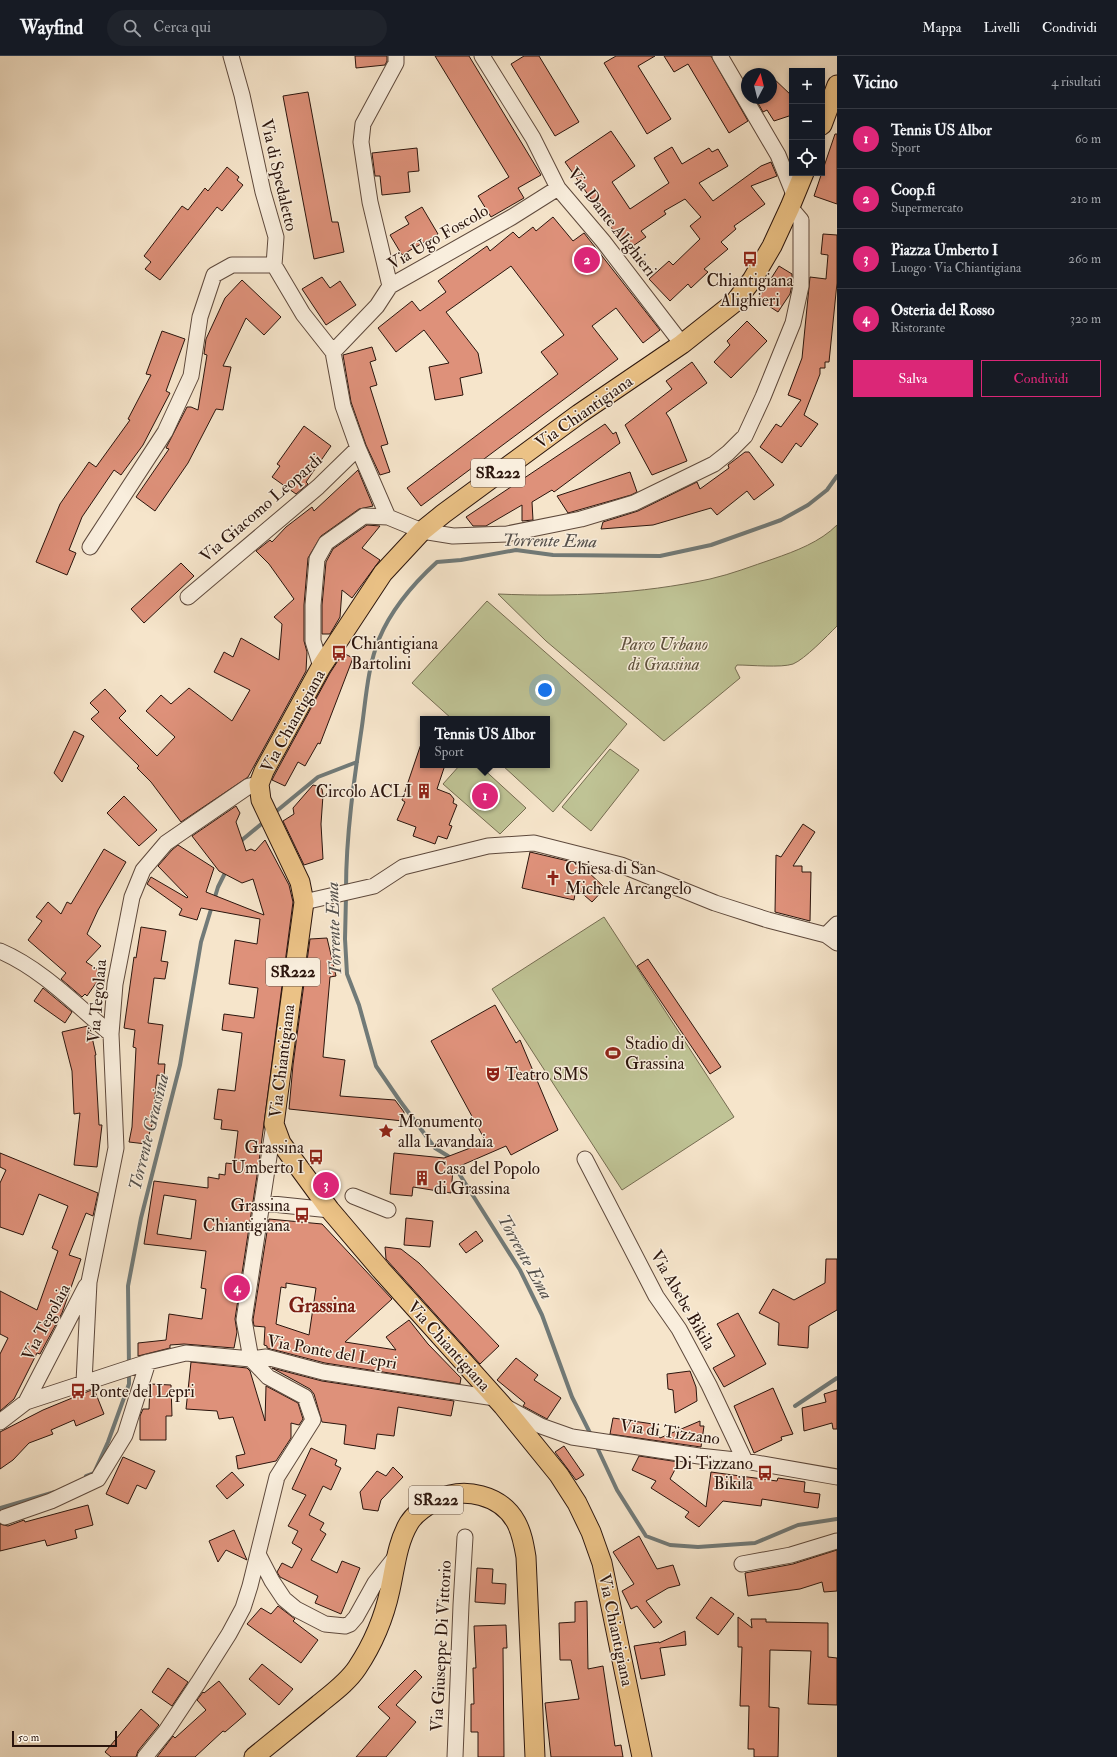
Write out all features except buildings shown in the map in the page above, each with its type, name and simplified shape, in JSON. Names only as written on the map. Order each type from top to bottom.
[{"type":"main road","points":[[825,116],[836,87]]},
{"type":"main road","name":"Via Chiantigiana","points":[[642,1757],[605,1574],[597,1546],[577,1503],[559,1475],[499,1402],[330,1210],[280,1143],[274,1124],[313,900],[300,882],[260,792],[264,771],[284,732],[321,667],[383,573],[422,531],[443,514],[579,414],[682,344],[735,302],[752,280],[772,246],[803,176]]},
{"type":"main road","name":"SR222","points":[[254,1757],[344,1684],[357,1669],[381,1623],[386,1607],[397,1554],[403,1535],[410,1522],[430,1503],[442,1498],[463,1494],[484,1496],[502,1506],[515,1521],[521,1532],[526,1557],[535,1757]]},
{"type":"street","name":"Via di Spedaletto","points":[[231,56],[242,95],[263,192],[276,237],[274,264]]},
{"type":"street","points":[[390,286],[370,202],[361,142],[363,124],[396,63],[396,56]]},
{"type":"street","name":"Via Dante Alighieri","points":[[482,56],[533,138],[558,188],[603,241],[682,344]]},
{"type":"street","points":[[321,667],[313,641],[313,605],[317,560],[326,542],[364,516],[388,517],[422,531],[453,536],[507,534],[581,519],[634,503],[714,464],[728,453],[745,436],[793,323],[801,286],[801,220],[792,202],[785,157],[720,56]]},
{"type":"street","name":"Via Ugo Foscolo","points":[[333,352],[377,306],[390,286],[512,217],[558,188]]},
{"type":"street","points":[[90,547],[165,432],[191,376],[200,317],[214,275],[232,265],[274,264],[303,314],[333,352],[343,406],[358,448],[388,517]]},
{"type":"street","name":"Via Giacomo Leopardi","points":[[188,596],[318,487],[358,448]]},
{"type":"street","name":"Via Tegolaia","points":[[84,1382],[89,1282],[116,1148],[111,1034],[115,984],[123,936],[132,897],[143,870],[166,843],[249,786],[260,792]]},
{"type":"street","points":[[313,900],[374,886],[386,880],[398,869],[403,867],[488,846],[534,844],[621,865],[715,903],[832,939],[837,924]]},
{"type":"street","points":[[0,951],[16,958],[38,973],[111,1034]]},
{"type":"street","points":[[145,1757],[166,1731],[229,1634],[243,1608],[250,1586],[277,1477],[313,1420],[305,1397],[268,1377],[251,1359],[244,1320],[263,1204],[274,1124]]},
{"type":"street","name":"Via Abebe Bikila","points":[[586,1159],[656,1296],[680,1329],[709,1385],[745,1461]]},
{"type":"street","points":[[353,1196],[388,1210]]},
{"type":"street","points":[[263,1204],[330,1210]]},
{"type":"street","name":"Via Tegolaia","points":[[26,1402],[89,1282]]},
{"type":"street","name":"Via Ponte del Lepri","points":[[26,1402],[105,1375],[186,1353],[251,1359],[266,1357],[323,1372],[499,1402]]},
{"type":"street","points":[[5,1517],[51,1501],[98,1479],[125,1435],[142,1364]]},
{"type":"street","points":[[0,1422],[26,1402]]},
{"type":"street","name":"Via di Tizzano","points":[[499,1402],[541,1426],[572,1437],[699,1456],[745,1461],[837,1477]]},
{"type":"street","name":"Via Giuseppe Di Vittorio","points":[[455,1757],[465,1537]]},
{"type":"street","points":[[742,1564],[791,1555],[837,1541]]},
{"type":"street","points":[[258,1554],[272,1581],[284,1599],[296,1609],[325,1624],[345,1626],[350,1624],[356,1617],[375,1583],[397,1554]]},
{"type":"green space","name":"Parco Urbano di Grassina","points":[[837,525],[837,626],[810,652],[793,664],[774,666],[737,665],[735,668],[740,678],[664,741],[546,641],[498,594],[578,595],[658,588],[710,579],[742,570],[799,549],[823,536]]},
{"type":"green space","points":[[487,601],[627,724],[553,812],[505,768],[550,768],[550,716],[449,716],[412,683]]},
{"type":"green space","points":[[610,749],[639,770],[591,831],[562,807]]},
{"type":"green space","points":[[457,768],[482,768],[526,808],[500,834],[443,784]]},
{"type":"green space","name":"Stadio di Grassina","points":[[604,917],[734,1117],[622,1190],[492,989]]},
{"type":"waterway","name":"Torrente Ema","points":[[346,889],[347,848],[351,808],[366,693],[375,649],[384,628],[397,607],[412,588],[437,562],[461,560],[516,550],[553,555],[660,556],[711,545],[781,520],[808,505],[827,490],[837,476]]},
{"type":"waterway","name":"Torrente Grassina","points":[[273,814],[318,777],[357,762]]},
{"type":"waterway","name":"Torrente Grassina","points":[[240,844],[242,840],[265,821]]},
{"type":"waterway","name":"Torrente Grassina","points":[[214,900],[218,887],[227,869]]},
{"type":"waterway","name":"Torrente Ema","points":[[346,896],[345,939],[347,974],[359,1005],[376,1066],[435,1148],[448,1156],[520,1270],[542,1315],[572,1397],[592,1437]]},
{"type":"waterway","name":"Torrente Grassina","points":[[129,1366],[128,1286],[141,1218],[180,1065],[201,942],[212,906]]},
{"type":"waterway","name":"Torrente Grassina","points":[[86,1476],[94,1473],[108,1442],[129,1384],[129,1372]]},
{"type":"waterway","points":[[795,1406],[837,1378]]},
{"type":"waterway","name":"Torrente Ema","points":[[596,1445],[617,1490],[646,1536],[670,1545],[698,1547],[755,1543],[798,1525],[837,1519]]},
{"type":"waterway","name":"Torrente Grassina","points":[[0,1508],[55,1492]]},
{"type":"place","name":"Chiantigiana Alighieri","points":[[750,259]]},
{"type":"place","name":"Coop.fi","points":[[587,260]]},
{"type":"place","name":"Chiantigiana Bartolini","points":[[339,653]]},
{"type":"place","name":"Circolo ACLI","points":[[424,791]]},
{"type":"place","name":"Tennis US Albor","points":[[485,796]]},
{"type":"place","name":"Chiesa di San Michele Arcangelo","points":[[553,878]]},
{"type":"place","name":"Stadio di Grassina","points":[[613,1053]]},
{"type":"place","name":"Teatro SMS","points":[[493,1074]]},
{"type":"place","name":"Monumento alla Lavandaia","points":[[386,1131]]},
{"type":"place","name":"Grassina Umberto I","points":[[316,1157]]},
{"type":"place","name":"Casa del Popolo di Grassina","points":[[422,1178]]},
{"type":"place","name":"Piazza Umberto I","points":[[326,1185]]},
{"type":"place","name":"Grassina Chiantigiana","points":[[302,1215]]},
{"type":"place","name":"Osteria del Rosso","points":[[237,1288]]},
{"type":"place","name":"Ponte del Lepri","points":[[78,1391]]},
{"type":"place","name":"Di Tizzano Bikila","points":[[765,1473]]},
{"type":"district","name":"Grassina","points":[[322,1306]]}]
